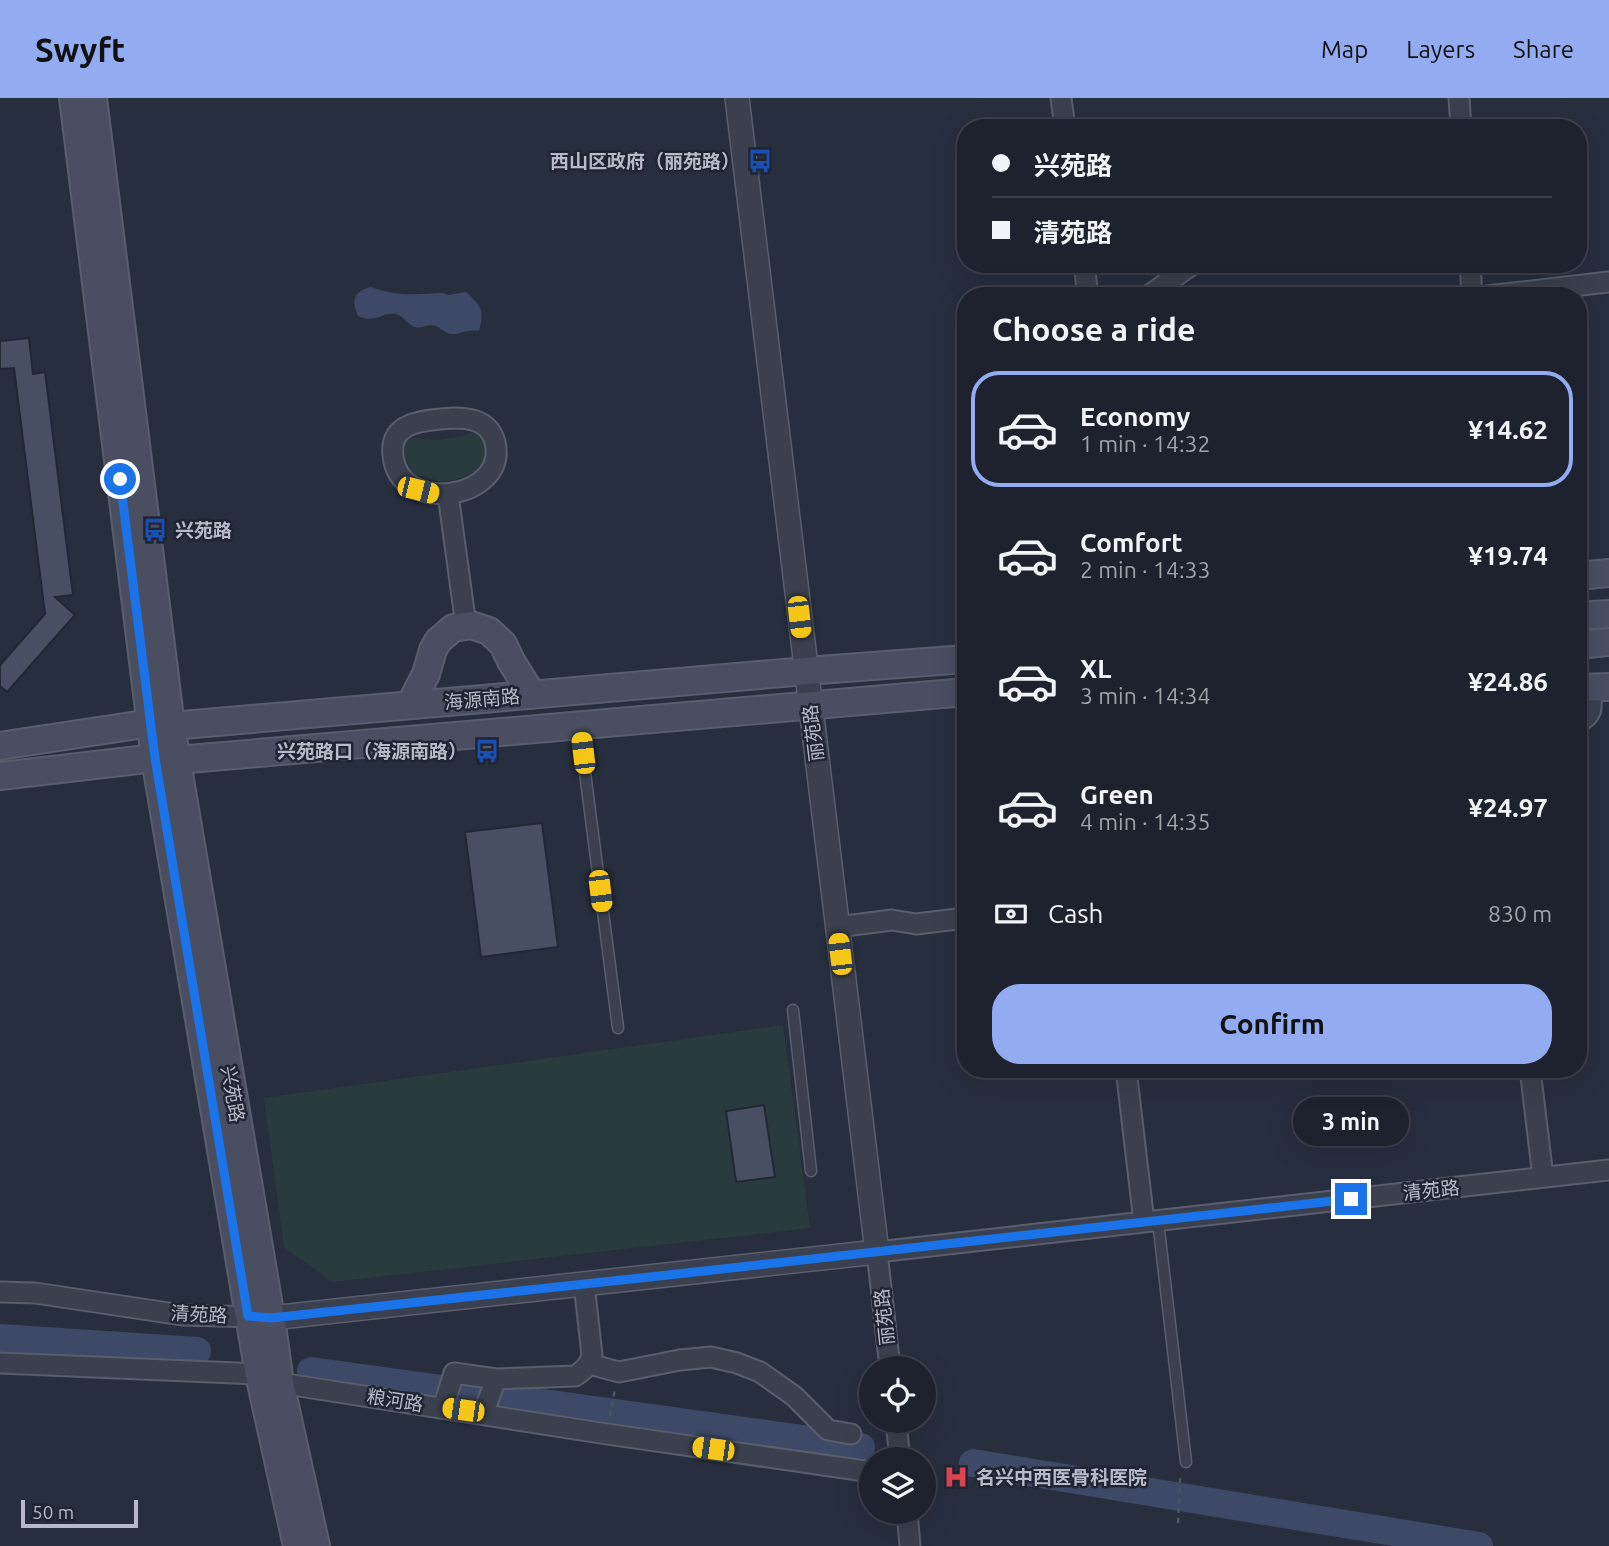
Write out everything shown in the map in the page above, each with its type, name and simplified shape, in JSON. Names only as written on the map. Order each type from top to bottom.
[{"type":"main road","name":"兴苑路","points":[[73,98],[166,759],[297,1546]]},
{"type":"main road","name":"兴苑路","points":[[93,98],[161,725]]},
{"type":"main road","points":[[1587,575],[1609,573]]},
{"type":"main road","points":[[1587,615],[1609,614]]},
{"type":"main road","points":[[410,705],[426,674],[438,641],[453,628],[471,625],[481,627],[497,637],[533,695]]},
{"type":"main road","points":[[1587,644],[1609,642]]},
{"type":"main road","name":"海源南路","points":[[0,746],[161,725],[957,660]]},
{"type":"main road","name":"海源南路","points":[[0,776],[166,759],[957,693]]},
{"type":"main road","name":"兴苑路","points":[[269,1378],[316,1546]]},
{"type":"street","name":"丽苑路","points":[[737,98],[889,1356]]},
{"type":"street","points":[[1061,98],[1064,119]]},
{"type":"street","points":[[1459,98],[1460,119]]},
{"type":"street","points":[[1161,287],[1180,273]]},
{"type":"street","points":[[1565,287],[1609,282]]},
{"type":"street","points":[[469,418],[486,426],[493,433],[497,452],[492,471],[481,481],[449,494],[418,490],[405,482],[398,472],[392,454],[396,436],[402,429],[419,421],[469,418]]},
{"type":"street","points":[[449,494],[466,626]]},
{"type":"street","points":[[1587,718],[1592,708],[1593,687]]},
{"type":"street","points":[[837,927],[892,920],[916,924],[957,919]]},
{"type":"street","points":[[1127,1078],[1151,1221]]},
{"type":"street","points":[[1531,1078],[1544,1177]]},
{"type":"street","name":"清苑路","points":[[0,1292],[35,1293],[182,1315],[260,1317],[584,1284],[1609,1170]]},
{"type":"street","points":[[443,1408],[454,1373],[496,1379],[575,1376],[589,1364],[592,1355],[584,1284]]},
{"type":"street","points":[[589,1364],[619,1372],[711,1357],[737,1363],[761,1373],[794,1396],[828,1430],[851,1434]]},
{"type":"street","name":"粮河路","points":[[0,1363],[269,1378],[607,1434],[859,1470]]},
{"type":"street","points":[[483,1413],[496,1379]]},
{"type":"street","points":[[908,1524],[910,1546]]},
{"type":"lane","points":[[579,725],[618,1028]]},
{"type":"lane","points":[[793,1010],[811,1171]]},
{"type":"lane","points":[[1151,1221],[1186,1462]]},
{"type":"path","points":[[1178,1523],[1180,1480]]},
{"type":"shaded area","points":[[480,429],[487,449],[482,464],[468,475],[451,480],[432,481],[416,475],[406,462],[406,442],[414,437],[447,439]]},
{"type":"shaded area","points":[[783,1025],[810,1228],[332,1282],[284,1247],[264,1098]]},
{"type":"water","points":[[371,287],[407,294],[449,295],[466,292],[480,309],[482,318],[479,331],[451,334],[433,325],[414,327],[396,314],[369,319],[358,316],[356,297],[361,291]]},
{"type":"building","points":[[29,338],[33,374],[45,372],[73,595],[55,597],[75,615],[7,692],[0,686],[0,665],[45,614],[14,368],[0,369],[0,341]]},
{"type":"building","points":[[542,823],[558,947],[481,957],[465,832]]},
{"type":"building","points":[[764,1105],[775,1177],[736,1182],[726,1111]]},
{"type":"waterway","points":[[0,1338],[197,1351]]},
{"type":"waterway","points":[[311,1371],[861,1447]]},
{"type":"waterway","points":[[973,1463],[1479,1546]]},
{"type":"place","name":"西山区政府（丽苑路）","points":[[760,161]]},
{"type":"place","name":"兴苑路","points":[[155,530]]},
{"type":"place","name":"兴苑路口（海源南路）","points":[[487,751]]},
{"type":"place","name":"名兴中西医骨科医院","points":[[956,1477]]},
{"type":"route","points":[[120,479],[155,758],[248,1316],[271,1318],[1351,1199]]}]
